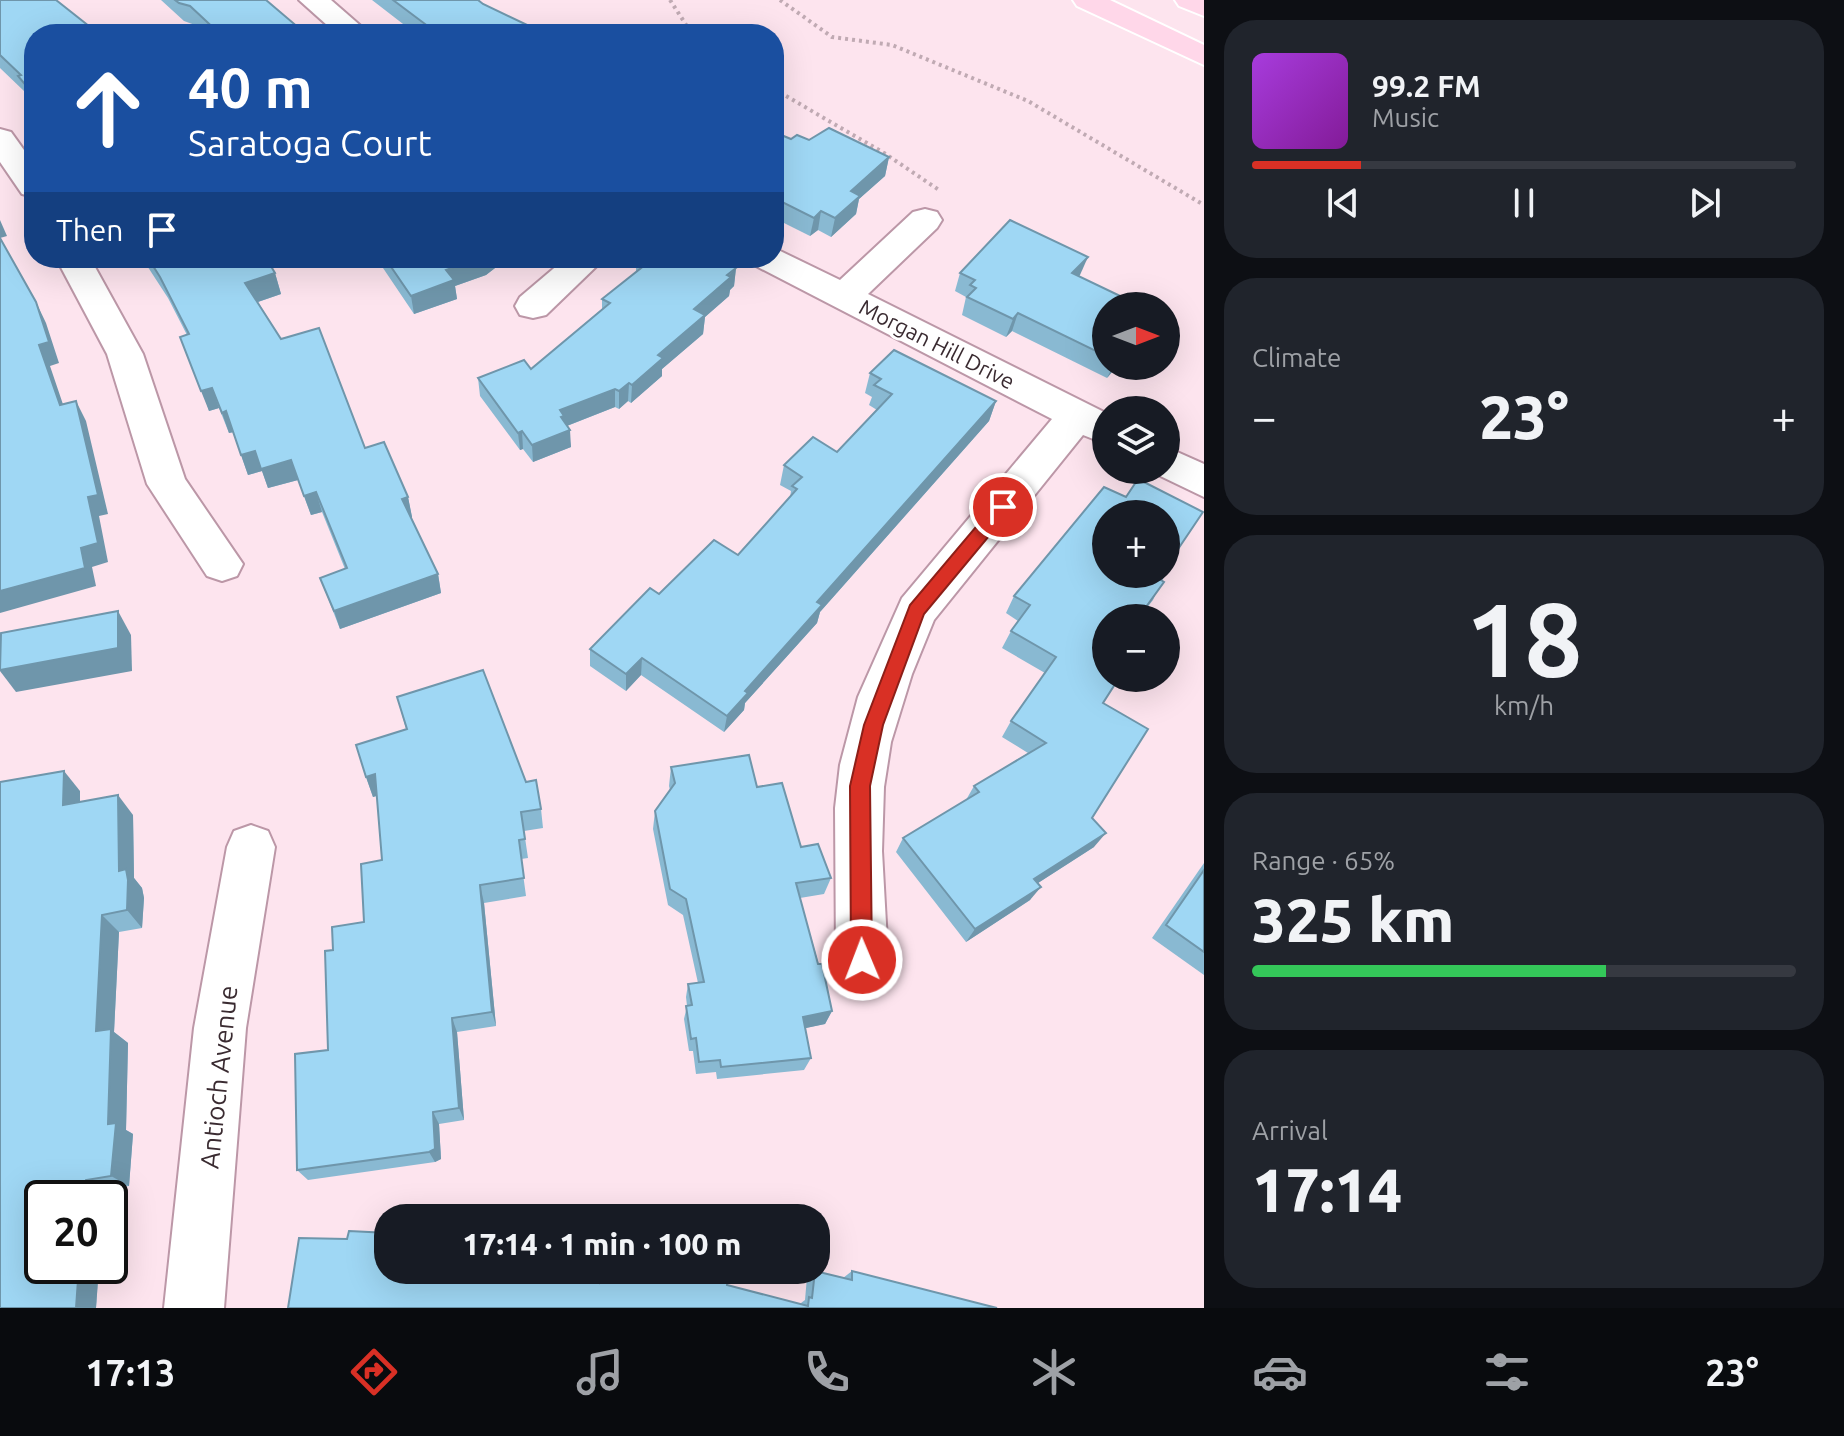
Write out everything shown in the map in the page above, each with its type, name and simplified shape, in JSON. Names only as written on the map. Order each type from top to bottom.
[{"type":"main road","points":[[1087,0],[1204,56]]},
{"type":"main road","points":[[1189,0],[1204,7]]},
{"type":"street","points":[[313,0],[343,24]]},
{"type":"street","points":[[0,139],[24,173]]},
{"type":"street","points":[[845,296],[925,220]]},
{"type":"street","name":"Morgan Hill Drive","points":[[784,267],[1092,423]]},
{"type":"street","points":[[78,268],[125,354],[167,484],[222,564]]},
{"type":"street","points":[[533,306],[577,268]]},
{"type":"street","points":[[862,960],[860,786],[874,725],[917,610],[1092,423]]},
{"type":"street","points":[[1180,469],[1204,482]]},
{"type":"street","name":"Antioch Avenue","points":[[194,1308],[220,1028],[251,847]]},
{"type":"path","points":[[670,0],[686,24]]},
{"type":"path","points":[[780,0],[832,37],[892,45],[1028,101],[1204,205]]},
{"type":"path","points":[[784,95],[884,153],[946,195],[925,220]]},
{"type":"building","points":[[0,0],[56,0],[86,24],[24,24],[24,83],[18,76],[21,75],[0,55]]},
{"type":"building","points":[[175,0],[266,0],[294,24],[209,24],[190,6]]},
{"type":"building","points":[[393,0],[478,0],[525,24],[425,24]]},
{"type":"building","points":[[829,128],[889,157],[851,191],[860,196],[835,218],[821,211],[814,218],[784,203],[784,136],[791,139],[797,135],[809,140]]},
{"type":"building","points":[[1010,220],[1088,257],[1072,273],[1112,292],[1092,292],[1092,349],[1018,313],[1013,319],[967,297],[976,288],[970,285],[975,280],[960,273]]},
{"type":"building","points":[[0,238],[36,302],[49,342],[39,345],[60,405],[76,401],[98,495],[88,497],[98,543],[81,548],[85,568],[0,591]]},
{"type":"building","points":[[154,268],[272,268],[275,273],[245,283],[281,339],[319,328],[365,448],[384,442],[408,497],[402,499],[438,574],[334,611],[320,578],[347,568],[316,492],[304,496],[291,460],[261,469],[255,451],[241,455],[226,411],[222,413],[212,388],[201,391],[180,337],[189,334]]},
{"type":"building","points":[[392,268],[452,268],[446,270],[454,280],[411,296]]},
{"type":"building","points":[[641,268],[736,268],[727,275],[731,277],[694,309],[705,315],[658,355],[663,358],[632,385],[629,383],[619,391],[615,389],[560,410],[570,430],[532,445],[522,431],[518,433],[478,378],[524,360],[531,369],[610,303],[602,299]]},
{"type":"building","points":[[894,350],[996,401],[817,602],[822,605],[745,691],[748,693],[727,716],[642,658],[626,674],[590,649],[650,588],[659,594],[714,540],[738,555],[797,489],[792,486],[802,477],[784,465],[813,437],[837,452],[892,394],[874,385],[881,379],[870,373]]},
{"type":"building","points":[[1135,484],[1148,484],[1179,500],[1093,500],[1104,487],[1126,497]]},
{"type":"building","points":[[1180,500],[1203,512],[1180,546]]},
{"type":"building","points":[[1092,502],[1092,588],[1160,588],[1148,604],[1092,604],[1092,692],[1110,692],[1103,703],[1148,729],[1092,818],[1106,833],[1034,879],[1041,887],[975,929],[903,838],[979,792],[974,786],[1046,743],[1011,721],[1056,657],[1011,631],[1030,605],[1014,596]]},
{"type":"building","points":[[118,611],[118,648],[0,670],[1,633]]},
{"type":"building","points":[[483,670],[526,782],[536,780],[541,809],[521,812],[525,839],[519,840],[524,878],[480,885],[492,1012],[452,1018],[459,1108],[433,1112],[435,1149],[429,1152],[297,1170],[295,1054],[328,1050],[325,951],[333,950],[332,927],[364,922],[361,864],[382,860],[375,774],[366,777],[356,745],[407,729],[397,697]]},
{"type":"building","points":[[749,755],[757,787],[782,783],[801,847],[818,844],[831,878],[796,883],[818,964],[822,964],[832,1011],[803,1017],[811,1058],[721,1067],[720,1060],[699,1062],[696,1038],[691,1039],[686,1006],[692,1005],[688,984],[704,982],[686,899],[670,889],[655,811],[675,783],[671,767]]},
{"type":"building","points":[[64,771],[63,805],[118,795],[119,871],[126,869],[127,910],[102,915],[96,1031],[111,1029],[108,1124],[116,1123],[111,1176],[86,1180],[24,1180],[24,1284],[78,1284],[76,1308],[0,1308],[0,782]]},
{"type":"building","points":[[1204,870],[1204,952],[1166,925]]},
{"type":"building","points":[[349,1231],[374,1232],[374,1284],[727,1284],[808,1306],[814,1284],[830,1284],[830,1275],[852,1280],[852,1271],[997,1308],[288,1308],[299,1238],[347,1239]]},
{"type":"route","points":[[862,960],[860,786],[874,725],[917,610],[1003,507]]}]
